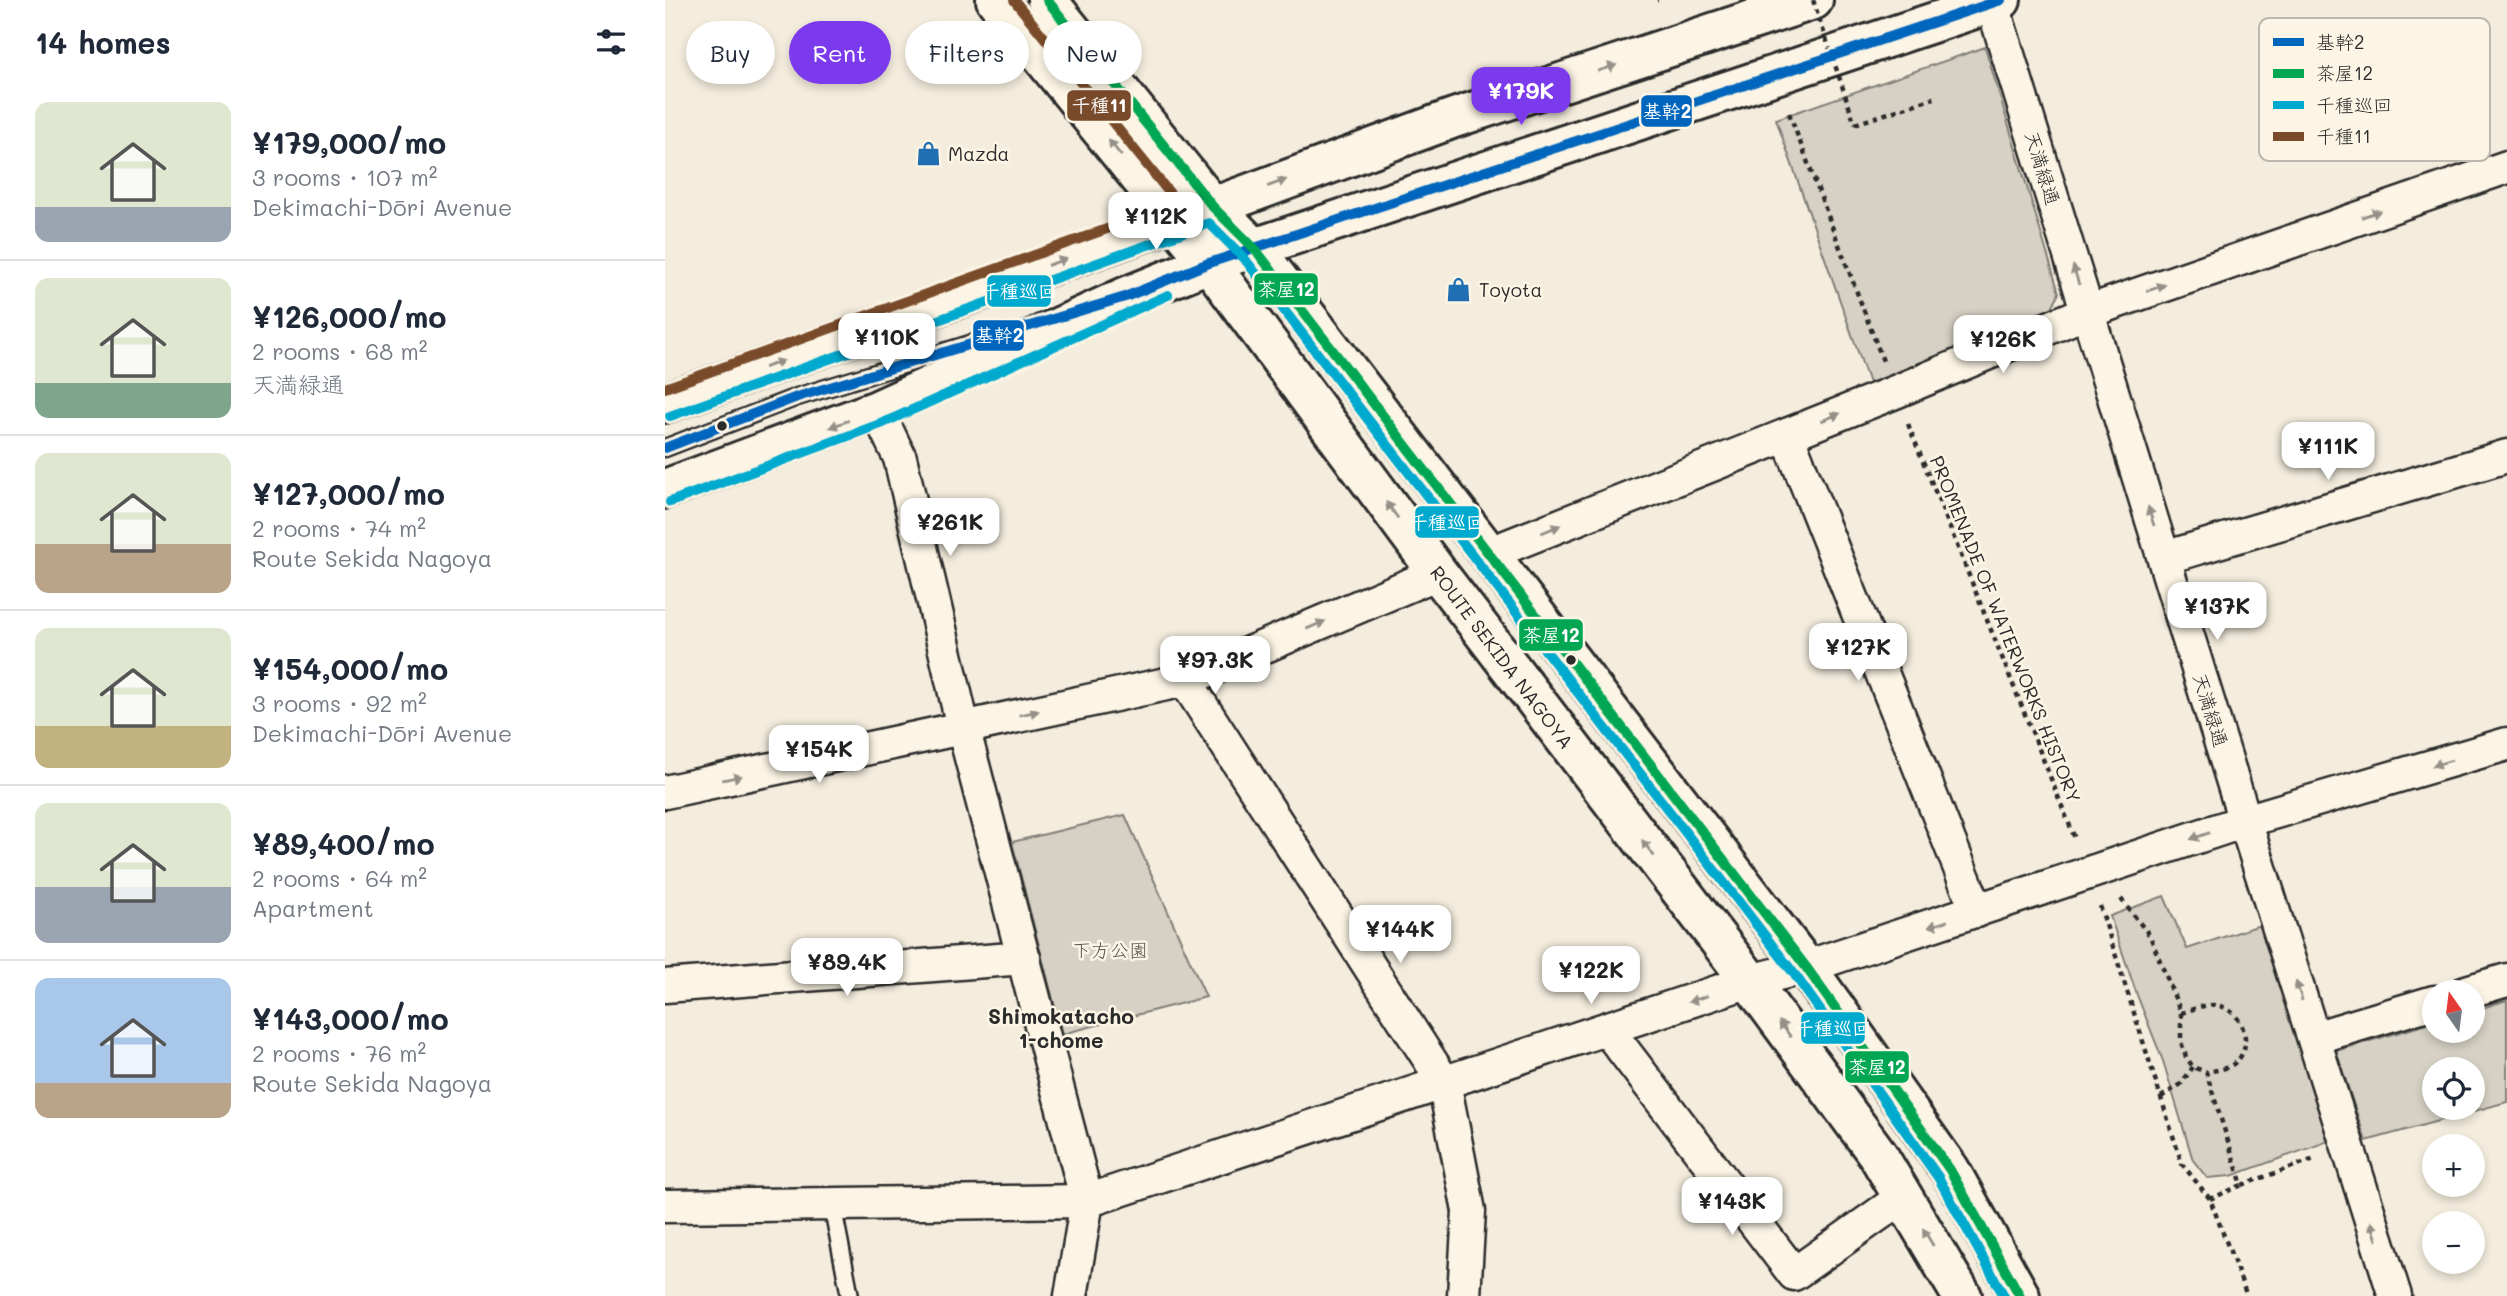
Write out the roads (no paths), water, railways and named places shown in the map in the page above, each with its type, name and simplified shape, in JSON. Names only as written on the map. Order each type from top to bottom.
[{"type":"main road","name":"ROUTE SEKIDA NAGOYA","points":[[996,0],[1209,263],[1438,573],[1750,981],[1878,1155],[1962,1296]]},
{"type":"main road","points":[[1047,0],[1213,207],[1255,249],[1806,967],[1950,1170],[2019,1296]]},
{"type":"main road","points":[[665,402],[1213,207],[1454,118],[1813,0]]},
{"type":"main road","points":[[665,489],[877,410],[1125,297],[1209,263],[1996,1]]},
{"type":"street","name":"天満緑通","points":[[1996,1],[2087,312],[2395,1296]]},
{"type":"street","points":[[1488,554],[2087,312],[2507,167]]},
{"type":"street","points":[[877,410],[900,458],[963,727],[1087,1202],[1071,1296]]},
{"type":"street","points":[[1787,435],[1977,911]]},
{"type":"street","points":[[2164,558],[2507,456]]},
{"type":"street","points":[[665,792],[1185,680],[1438,573]]},
{"type":"street","points":[[1185,680],[1444,1082],[1469,1211],[1464,1296]]},
{"type":"street","points":[[665,1206],[1087,1202],[1750,981],[1806,967],[2245,821],[2507,744]]},
{"type":"street","points":[[665,986],[1024,958]]},
{"type":"street","points":[[2485,986],[2507,980]]},
{"type":"street","points":[[2314,1038],[2422,1006]]},
{"type":"street","points":[[1607,1029],[1794,1274],[1903,1197]]},
{"type":"lane","points":[[665,447],[797,397],[1125,297]]},
{"type":"lane","points":[[665,414],[710,387]]},
{"type":"lane","points":[[832,1204],[850,1296]]},
{"type":"place","name":"Mazda","points":[[928,153]]},
{"type":"place","name":"Toyota","points":[[1459,289]]},
{"type":"district","name":"Shimokatacho 1-chome","points":[[1061,1027]]},
{"type":"park label","name":"下方公園","points":[[1110,949]]}]
